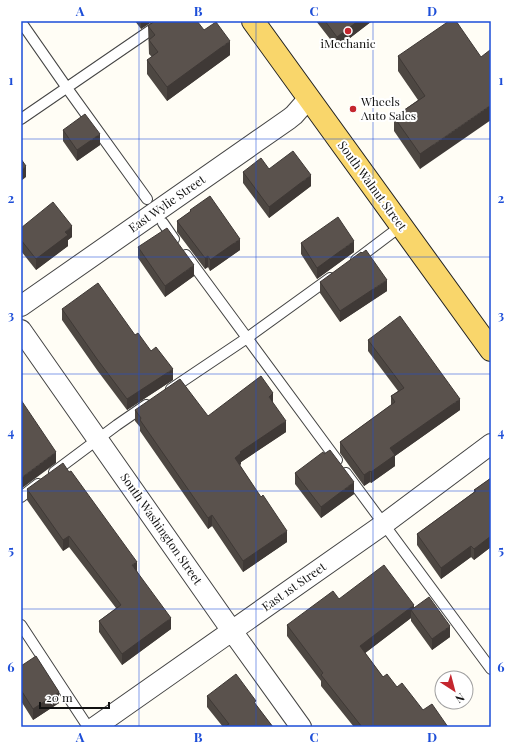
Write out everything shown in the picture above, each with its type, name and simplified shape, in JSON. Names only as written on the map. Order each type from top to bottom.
[{"type":"main road","name":"South Walnut Street","points":[[253,21],[491,350]]},
{"type":"street","name":"East Wylie Street","points":[[21,306],[294,115],[309,98]]},
{"type":"street","name":"South Washington Street","points":[[21,330],[301,727]]},
{"type":"street","name":"East 1st Street","points":[[95,727],[384,524],[491,444]]},
{"type":"lane","points":[[21,119],[164,21]]},
{"type":"lane","points":[[21,22],[147,199]]},
{"type":"lane","points":[[162,223],[491,669]]},
{"type":"lane","points":[[21,497],[117,425],[247,338],[401,226]]},
{"type":"lane","points":[[21,625],[88,727]]},
{"type":"building","points":[[155,21],[197,21],[204,30],[216,22],[230,41],[167,87],[147,60],[158,52],[149,40],[155,35],[148,26]]},
{"type":"building","points":[[325,21],[358,21],[337,37]]},
{"type":"building","points":[[449,21],[456,21],[481,57],[490,50],[491,51],[491,105],[420,154],[394,117],[425,96],[398,56]]},
{"type":"building","points":[[85,114],[100,134],[77,150],[63,130]]},
{"type":"building","points":[[293,151],[311,175],[269,207],[243,172],[261,158],[269,169]]},
{"type":"building","points":[[21,159],[26,166],[21,170]]},
{"type":"building","points":[[210,196],[240,239],[210,260],[208,256],[205,258],[177,221]]},
{"type":"building","points":[[53,202],[72,226],[65,232],[68,235],[36,259],[21,240],[21,228]]},
{"type":"building","points":[[338,217],[354,241],[317,268],[301,243]]},
{"type":"building","points":[[167,228],[194,265],[165,286],[138,247]]},
{"type":"building","points":[[366,250],[387,280],[340,311],[320,282],[361,252],[362,253]]},
{"type":"building","points":[[98,283],[135,335],[138,333],[151,351],[156,347],[173,369],[127,399],[62,309]]},
{"type":"building","points":[[400,316],[460,399],[390,448],[395,455],[371,472],[370,471],[364,475],[340,442],[395,402],[391,396],[404,388],[368,340]]},
{"type":"building","points":[[261,376],[273,393],[269,397],[286,421],[240,452],[241,453],[235,458],[261,497],[263,495],[287,531],[243,561],[212,515],[208,518],[140,420],[141,418],[135,410],[180,379],[208,416]]},
{"type":"building","points":[[21,400],[56,452],[21,478]]},
{"type":"building","points":[[330,450],[354,482],[321,507],[295,473],[323,452],[324,454]]},
{"type":"building","points":[[63,463],[69,472],[71,471],[137,562],[132,565],[171,618],[122,654],[99,621],[121,605],[69,536],[63,540],[27,489]]},
{"type":"building","points":[[491,478],[491,536],[474,549],[471,546],[441,568],[417,534],[476,491],[474,490]]},
{"type":"building","points":[[384,565],[414,605],[360,646],[383,677],[387,674],[397,687],[402,683],[423,710],[432,704],[434,710],[436,710],[448,727],[362,727],[321,675],[323,673],[287,625],[333,591],[339,599]]},
{"type":"building","points":[[429,597],[450,626],[432,639],[411,610]]},
{"type":"building","points":[[36,656],[59,692],[33,709],[21,690],[21,666]]},
{"type":"building","points":[[236,674],[256,701],[254,702],[273,727],[224,727],[229,724],[207,696]]},
{"type":"place","name":"iMechanic","points":[[348,31]]},
{"type":"place","name":"Wheels Auto Sales","points":[[353,109]]}]
